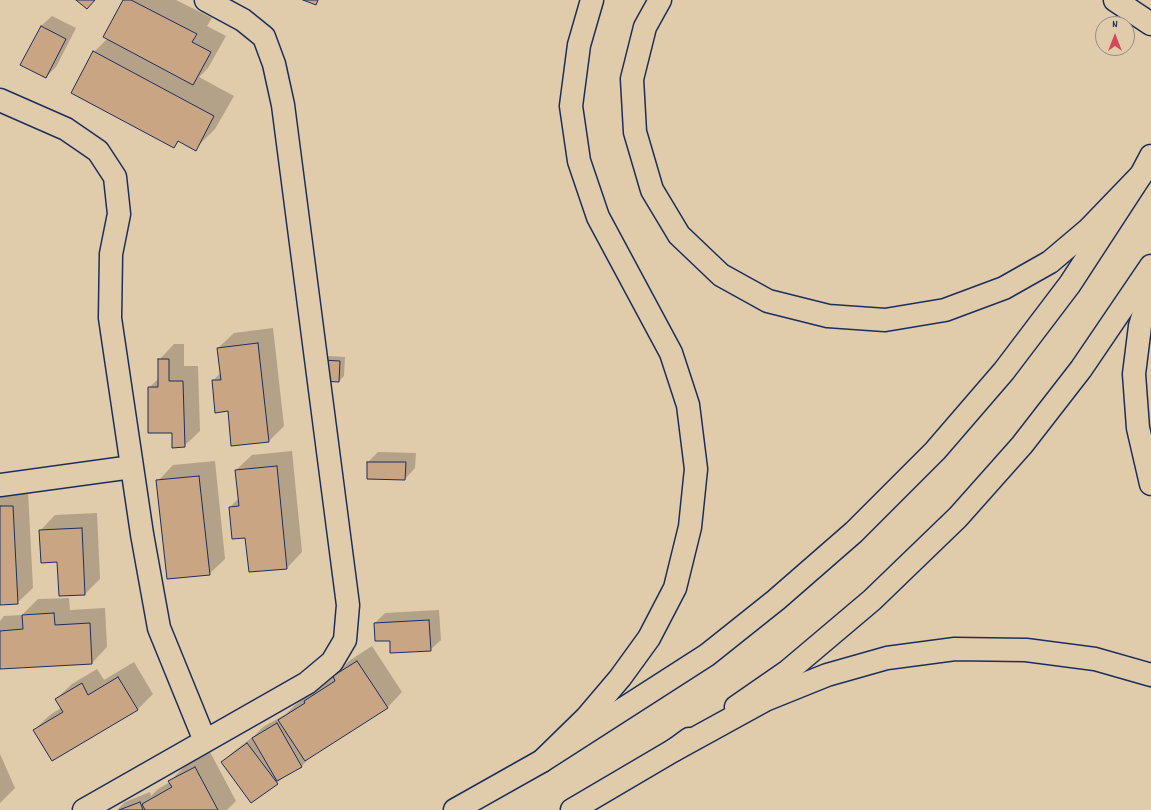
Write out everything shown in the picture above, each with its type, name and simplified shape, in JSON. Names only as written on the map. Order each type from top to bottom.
[{"type":"main road","points":[[84,810],[306,683],[332,662],[345,640],[348,605],[283,105],[274,64],[264,37],[243,20],[206,0]]},
{"type":"main road","points":[[542,761],[586,718],[620,678],[649,638],[675,588],[690,527],[696,469],[688,405],[671,353],[598,217],[579,161],[571,106],[579,45],[592,0]]},
{"type":"main road","points":[[660,0],[645,27],[632,79],[636,132],[652,190],[679,235],[721,275],[768,301],[828,316],[885,320],[945,310],[1004,288],[1050,262],[1089,229],[1141,175]]},
{"type":"main road","points":[[1116,0],[1151,24]]},
{"type":"main road","points":[[0,100],[66,129],[98,151],[115,177],[119,214],[111,254],[110,318],[142,534],[159,628],[205,741]]},
{"type":"main road","points":[[454,810],[542,761],[707,655],[776,600],[854,532],[935,451],[1004,371],[1070,284],[1141,175],[1151,156]]},
{"type":"main road","points":[[674,750],[788,671],[872,600],[958,517],[1022,445],[1077,375],[1151,266]]},
{"type":"main road","points":[[1151,288],[1140,326],[1134,374],[1138,428],[1151,484]]},
{"type":"main road","points":[[0,485],[132,467]]},
{"type":"main road","points":[[572,810],[674,750],[765,700],[827,676],[887,658],[955,649],[1026,650],[1095,659],[1151,676]]},
{"type":"building","points":[[76,0],[95,0],[87,9]]},
{"type":"building","points":[[123,0],[131,0],[197,34],[192,42],[211,52],[193,85],[103,37]]},
{"type":"building","points":[[303,0],[318,0],[316,5]]},
{"type":"building","points":[[41,26],[66,39],[46,78],[20,65]]},
{"type":"building","points":[[93,51],[214,116],[196,151],[178,141],[174,148],[71,93]]},
{"type":"building","points":[[258,343],[269,442],[231,446],[228,411],[215,413],[212,380],[221,380],[217,348]]},
{"type":"building","points":[[158,359],[169,359],[169,381],[183,381],[185,447],[172,448],[172,433],[148,433],[148,387],[158,387]]},
{"type":"building","points":[[322,360],[340,361],[339,382],[321,381]]},
{"type":"building","points":[[367,462],[406,462],[405,480],[367,479]]},
{"type":"building","points":[[277,466],[287,569],[249,572],[245,538],[232,539],[229,507],[239,506],[235,470]]},
{"type":"building","points":[[199,476],[210,575],[167,579],[156,480]]},
{"type":"building","points":[[0,506],[13,506],[18,604],[0,605]]},
{"type":"building","points":[[82,528],[85,595],[59,596],[57,562],[41,563],[39,530]]},
{"type":"building","points":[[54,613],[55,625],[90,623],[92,664],[0,669],[0,631],[23,629],[22,615]]},
{"type":"building","points":[[429,620],[431,651],[390,653],[390,641],[375,641],[374,623]]},
{"type":"building","points":[[357,661],[388,708],[305,761],[278,720],[305,703],[304,701],[335,681],[333,676]]},
{"type":"building","points":[[118,677],[138,710],[52,761],[33,730],[63,712],[55,699],[82,683],[88,695]]},
{"type":"building","points":[[277,723],[302,767],[277,781],[252,738]]},
{"type":"building","points":[[247,743],[278,784],[251,803],[221,762]]},
{"type":"building","points":[[195,767],[218,810],[145,810],[142,804],[172,787],[168,781]]},
{"type":"building","points":[[140,802],[143,810],[119,810]]}]
